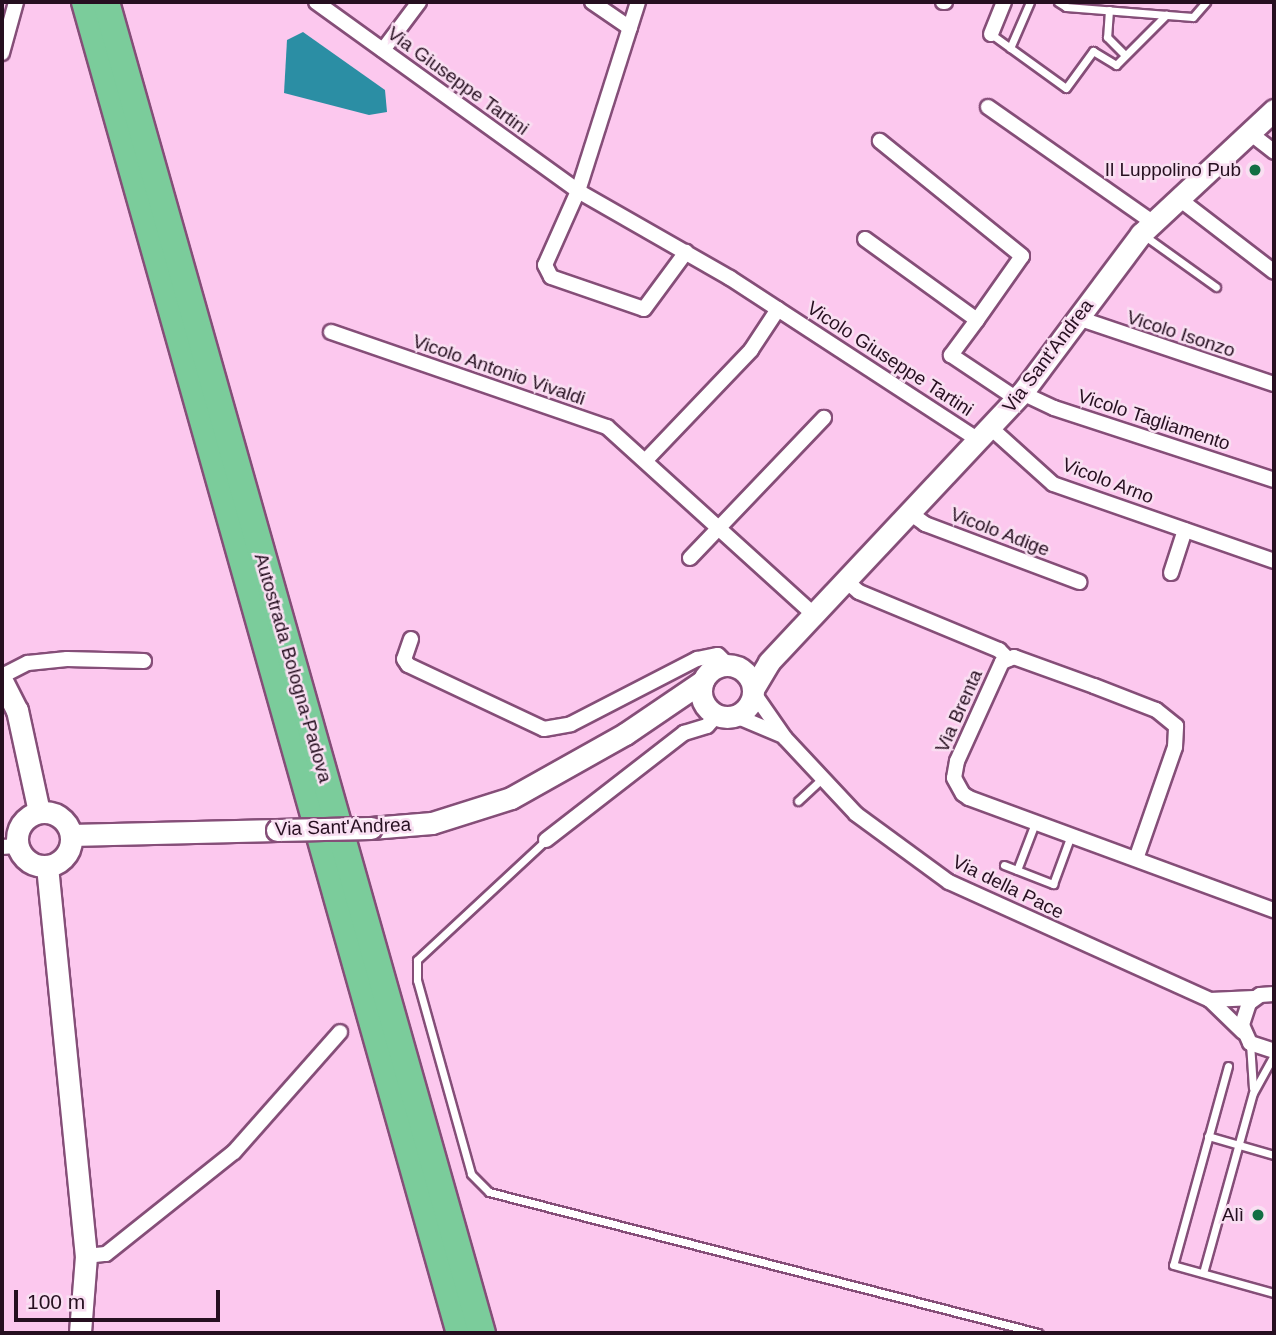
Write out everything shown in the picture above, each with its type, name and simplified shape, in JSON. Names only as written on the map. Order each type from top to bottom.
[{"type":"highway","name":"Autostrada Bologna-Padova","points":[[85,2],[460,1333]]},
{"type":"highway","name":"Autostrada Bologna-Padova","points":[[106,2],[482,1333]]},
{"type":"street","points":[[2,53],[4,36],[16,2]]},
{"type":"street","name":"Via Giuseppe Tartini","points":[[316,2],[578,191],[686,251],[778,309]]},
{"type":"street","points":[[383,50],[419,2]]},
{"type":"street","points":[[592,2],[630,28]]},
{"type":"street","points":[[991,34],[1004,2]]},
{"type":"street","points":[[607,12],[638,3]]},
{"type":"street","points":[[638,3],[578,191],[545,265],[551,277],[644,309],[686,251]]},
{"type":"street","points":[[988,107],[1147,228]]},
{"type":"street","name":"Via Sant'Andrea","points":[[753,691],[769,662],[1020,396],[1147,228],[1274,110]]},
{"type":"street","points":[[1250,133],[1274,152]]},
{"type":"street","points":[[865,239],[977,320],[1022,256],[880,141]]},
{"type":"street","points":[[1178,198],[1274,272]]},
{"type":"street","points":[[647,459],[751,350],[778,309]]},
{"type":"street","name":"Vicolo Giuseppe Tartini","points":[[778,309],[986,435]]},
{"type":"street","name":"Vicolo Isonzo","points":[[1078,318],[1274,384]]},
{"type":"street","name":"Vicolo Tagliamento","points":[[977,320],[951,355],[1020,396],[1274,480]]},
{"type":"street","name":"Vicolo Antonio Vivaldi","points":[[331,332],[607,427],[647,459],[813,614]]},
{"type":"street","points":[[690,558],[824,418]]},
{"type":"street","name":"Vicolo Arno","points":[[986,435],[1053,484],[1274,561]]},
{"type":"street","name":"Vicolo Adige","points":[[910,513],[925,524],[1079,582]]},
{"type":"street","points":[[1171,573],[1185,530]]},
{"type":"street","points":[[845,580],[859,592],[999,650],[1008,659]]},
{"type":"street","points":[[411,639],[404,659],[408,665],[544,729],[571,724],[697,659],[718,655],[734,666],[753,691],[749,704],[719,712],[707,726],[684,733],[546,840]]},
{"type":"street","name":"Via Brenta","points":[[1136,859],[1175,747],[1176,726],[1156,710],[1014,657],[1002,662],[963,748],[954,778],[969,799],[1274,910]]},
{"type":"street","points":[[39,812],[17,710],[2,678],[28,663],[67,659],[144,661]]},
{"type":"street","points":[[719,712],[703,681],[716,667],[769,662]]},
{"type":"street","name":"Via Sant'Andrea","points":[[71,835],[371,828],[432,823],[499,803],[670,706],[703,681]]},
{"type":"street","name":"Via della Pace","points":[[753,691],[785,738],[822,779],[880,834],[949,882],[1210,1000],[1246,1037]]},
{"type":"street","name":"Via Sant'Andrea","points":[[670,706],[719,712]]},
{"type":"street","name":"Via della Pace","points":[[719,712],[785,738]]},
{"type":"street","points":[[39,812],[57,815],[71,835],[64,856],[47,866],[29,861],[10,847],[24,821],[39,812]]},
{"type":"street","points":[[47,866],[86,1256],[80,1333]]},
{"type":"street","points":[[1267,991],[1242,1017],[1246,1037],[1274,1053]]},
{"type":"street","name":"Via della Pace","points":[[1210,1000],[1267,991]]},
{"type":"street","points":[[86,1256],[106,1254],[234,1152],[340,1032]]},
{"type":"lane","points":[[1010,48],[1030,2]]},
{"type":"lane","points":[[1058,2],[1066,7],[1193,17],[1206,2]]},
{"type":"lane","points":[[1109,10],[1107,37],[1125,55]]},
{"type":"lane","points":[[991,34],[1066,88],[1093,51],[1116,65],[1166,15]]},
{"type":"lane","points":[[1147,228],[1216,287]]},
{"type":"lane","points":[[798,801],[822,779]]},
{"type":"lane","points":[[1017,870],[1035,822]]},
{"type":"lane","points":[[1004,865],[1053,884],[1071,835]]},
{"type":"lane","points":[[546,840],[417,960],[417,980],[471,1174],[489,1192],[1038,1333]]},
{"type":"lane","points":[[1246,1037],[1253,1093]]},
{"type":"lane","points":[[1203,1273],[1253,1093],[1274,1053]]},
{"type":"lane","points":[[1228,1066],[1173,1265],[1274,1293]]},
{"type":"lane","points":[[1208,1136],[1274,1155]]},
{"type":"water","points":[[303,32],[385,90],[387,112],[369,115],[284,93],[287,40]]},
{"type":"place","name":"Il Luppolino Pub","points":[[1255,170]]},
{"type":"place","name":"Alì","points":[[1258,1215]]}]
